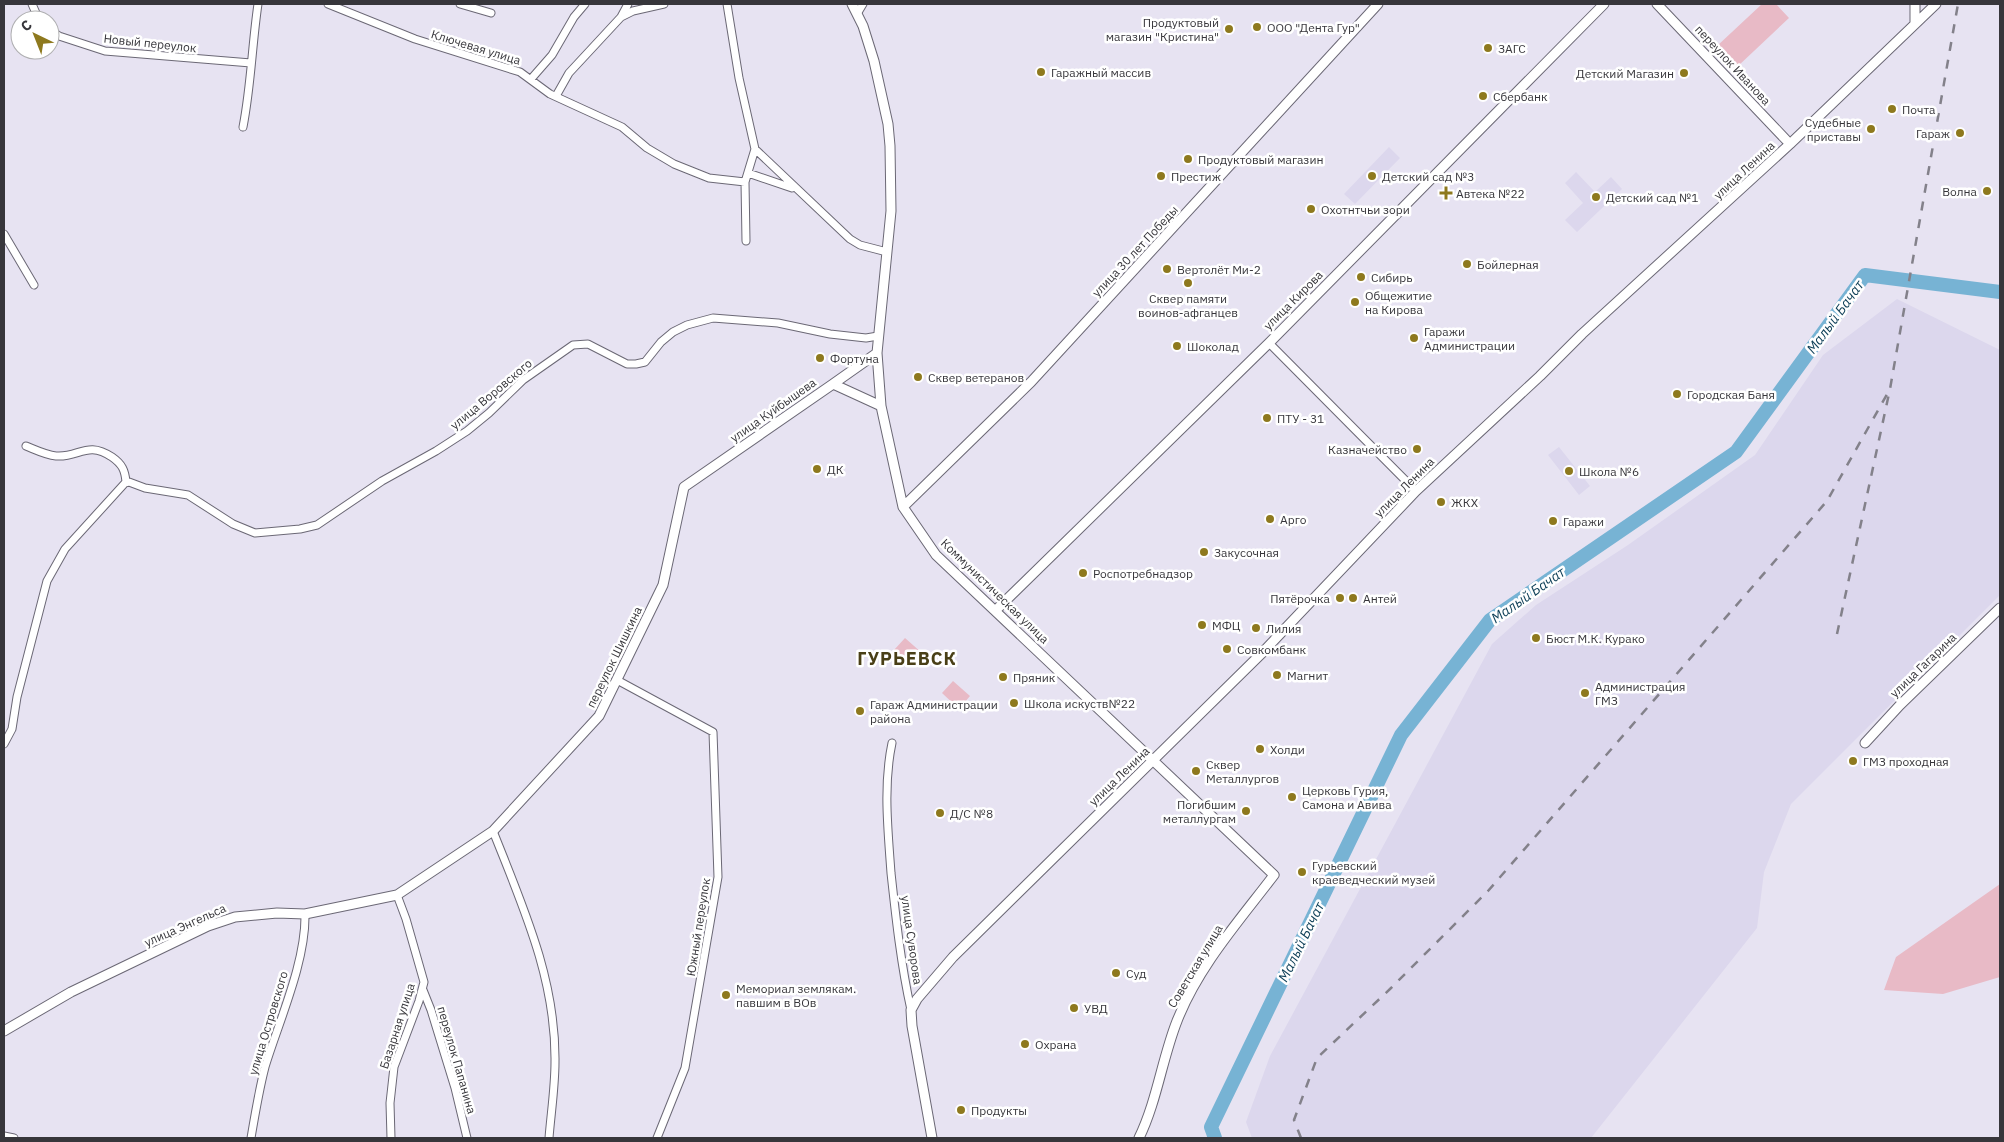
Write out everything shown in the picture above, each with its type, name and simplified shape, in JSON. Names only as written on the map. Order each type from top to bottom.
[{"type":"street","points":[[243,127],[250,94],[251,63],[258,4]]},
{"type":"street","name":"Ключевая улица","points":[[328,4],[415,39],[520,72],[556,96],[622,127],[654,153],[694,173],[725,181],[745,182]]},
{"type":"street","points":[[460,4],[491,13]]},
{"type":"street","points":[[530,79],[552,55],[574,16],[585,4]]},
{"type":"street","points":[[556,96],[569,73],[621,17],[628,4]]},
{"type":"street","points":[[621,17],[641,8],[664,4]]},
{"type":"street","points":[[727,4],[739,78],[755,150],[745,182],[746,241]]},
{"type":"street","name":"Коммунистическая улица","points":[[852,4],[874,61],[888,124],[892,171],[891,211],[877,353],[881,406],[904,507],[936,555],[1154,759],[1274,875]]},
{"type":"street","points":[[857,14],[863,4]]},
{"type":"street","name":"улица 30 лет Победы","points":[[904,507],[1031,382],[1378,4]]},
{"type":"street","name":"улица Кирова","points":[[996,610],[1269,343],[1604,4]]},
{"type":"street","name":"переулок Иванова","points":[[1657,4],[1790,144]]},
{"type":"street","points":[[1914,4],[1914,23]]},
{"type":"street","name":"улица Ленина","points":[[911,1010],[924,990],[953,957],[1262,654],[1416,491],[1540,376],[1582,334],[1790,144],[1914,23],[1936,4]]},
{"type":"street","name":"Новый переулок","points":[[60,36],[105,51],[251,63]]},
{"type":"street","points":[[755,150],[854,242],[887,252]]},
{"type":"street","points":[[748,173],[797,189]]},
{"type":"street","points":[[4,234],[34,285]]},
{"type":"street","name":"улица Воровского","points":[[126,482],[145,488],[188,495],[233,524],[255,533],[300,529],[317,525],[382,481],[436,451],[467,431],[489,413],[523,380],[572,345],[588,344],[627,364],[636,364],[645,362],[661,342],[673,332],[687,324],[713,318],[778,323],[866,338],[878,336]]},
{"type":"street","points":[[1269,343],[1416,491]]},
{"type":"street","points":[[833,384],[877,353]]},
{"type":"street","name":"улица Куйбышева","points":[[684,487],[833,384],[881,406]]},
{"type":"street","points":[[4,744],[12,729],[17,697],[47,581],[66,549],[126,482],[126,472],[122,464],[102,451],[94,449],[84,450],[58,456],[26,446]]},
{"type":"street","name":"переулок Шишкина","points":[[493,832],[600,716],[663,585],[684,487]]},
{"type":"street","name":"улица Гагарина","points":[[1865,743],[1900,704],[2000,608]]},
{"type":"street","name":"Южный переулок","points":[[617,680],[713,732],[718,877],[686,1068],[657,1138]]},
{"type":"street","name":"улица Суворова","points":[[892,743],[888,764],[888,839],[896,924],[911,1010],[915,1048],[932,1138]]},
{"type":"street","points":[[493,832],[539,952],[548,992],[553,1021],[556,1063],[549,1138]]},
{"type":"street","name":"улица Энгельса","points":[[4,1031],[71,992],[208,926],[235,917],[255,914],[305,914],[397,895],[493,832]]},
{"type":"street","name":"Советская улица","points":[[1139,1138],[1147,1121],[1176,1022],[1187,999],[1226,937],[1274,875]]},
{"type":"street","name":"Базарная улица","points":[[390,1138],[390,1103],[394,1067],[423,990],[422,974],[397,895]]},
{"type":"street","name":"улица Островского","points":[[250,1138],[265,1068],[301,954],[305,914]]},
{"type":"street","name":"переулок Папанина","points":[[423,990],[455,1088],[466,1138]]},
{"type":"street","points":[[4,1136],[14,1138]]},
{"type":"shaded area","points":[[1762,4],[1776,4],[1789,18],[1737,67],[1717,46]]},
{"type":"shaded area","name":"Детский сад №3","points":[[1389,147],[1400,158],[1355,204],[1344,194]]},
{"type":"shaded area","name":"Детский сад №1","points":[[1576,172],[1595,192],[1611,177],[1622,189],[1577,232],[1565,220],[1583,203],[1565,183]]},
{"type":"shaded area","points":[[1897,299],[2000,350],[2000,595],[1791,804],[1764,872],[1757,928],[1591,1138],[1252,1138],[1246,1122],[1270,1056],[1492,644],[1536,605],[1628,545],[1755,455],[1823,355]]},
{"type":"shaded area","name":"Школа №6","points":[[1559,447],[1590,486],[1579,495],[1548,455]]},
{"type":"shaded area","points":[[905,638],[922,653],[911,666],[894,650]]},
{"type":"shaded area","points":[[953,681],[970,696],[959,709],[942,693]]},
{"type":"shaded area","points":[[2000,884],[2000,977],[1943,994],[1884,990],[1896,957]]},
{"type":"waterway","name":"Малый Бачат","points":[[1215,1138],[1211,1127],[1401,735],[1490,620],[1736,452],[1865,275],[2000,292]]},
{"type":"railway","points":[[1837,634],[1890,389],[1958,4]]},
{"type":"railway","points":[[1301,1138],[1294,1120],[1317,1058],[1390,989],[1488,891],[1827,501],[1890,389]]},
{"type":"place","name":"ООО \"Дента Гур\"","points":[[1257,27]]},
{"type":"place","name":"Продуктовый магазин \"Кристина\"","points":[[1229,29]]},
{"type":"place","name":"ЗАГС","points":[[1488,48]]},
{"type":"place","name":"Гаражный массив","points":[[1041,72]]},
{"type":"place","name":"Детский Магазин","points":[[1684,73]]},
{"type":"place","name":"Сбербанк","points":[[1483,96]]},
{"type":"place","name":"Почта","points":[[1892,109]]},
{"type":"place","name":"Судебные приставы","points":[[1871,129]]},
{"type":"place","name":"Гараж","points":[[1960,133]]},
{"type":"place","name":"Продуктовый магазин","points":[[1188,159]]},
{"type":"place","name":"Престиж","points":[[1161,176]]},
{"type":"place","name":"Детский сад №3","points":[[1372,176]]},
{"type":"place","name":"Волна","points":[[1987,191]]},
{"type":"place","name":"Автека №22","points":[[1446,193]]},
{"type":"place","name":"Детский сад №1","points":[[1596,197]]},
{"type":"place","name":"Охотнтчьи зори","points":[[1311,209]]},
{"type":"place","name":"Бойлерная","points":[[1467,264]]},
{"type":"place","name":"Вертолёт Ми-2","points":[[1167,269]]},
{"type":"place","name":"Сибирь","points":[[1361,277]]},
{"type":"place","name":"Сквер памяти воинов-афганцев","points":[[1188,283]]},
{"type":"place","name":"Общежитие на Кирова","points":[[1355,302]]},
{"type":"place","name":"Гаражи Администрации","points":[[1414,338]]},
{"type":"place","name":"Шоколад","points":[[1177,346]]},
{"type":"place","name":"Фортуна","points":[[820,358]]},
{"type":"place","name":"Сквер ветеранов","points":[[918,377]]},
{"type":"place","name":"Городская Баня","points":[[1677,394]]},
{"type":"place","name":"ПТУ - 31","points":[[1267,418]]},
{"type":"place","name":"Казначейство","points":[[1417,449]]},
{"type":"place","name":"ДК","points":[[817,469]]},
{"type":"place","name":"Школа №6","points":[[1569,471]]},
{"type":"place","name":"ЖКХ","points":[[1441,502]]},
{"type":"place","name":"Арго","points":[[1270,519]]},
{"type":"place","name":"Гаражи","points":[[1553,521]]},
{"type":"place","name":"Закусочная","points":[[1204,552]]},
{"type":"place","name":"Роспотребнадзор","points":[[1083,573]]},
{"type":"place","name":"Пятёрочка","points":[[1340,598]]},
{"type":"place","name":"Антей","points":[[1353,598]]},
{"type":"place","name":"МФЦ","points":[[1202,625]]},
{"type":"place","name":"Лилия","points":[[1256,628]]},
{"type":"place","name":"Бюст М.К. Курако","points":[[1536,638]]},
{"type":"place","name":"Совкомбанк","points":[[1227,649]]},
{"type":"place","name":"Магнит","points":[[1277,675]]},
{"type":"place","name":"Пряник","points":[[1003,677]]},
{"type":"place","name":"Администрация ГМЗ","points":[[1585,693]]},
{"type":"place","name":"Школа искуств№22","points":[[1014,703]]},
{"type":"place","name":"Гараж Администрации района","points":[[860,711]]},
{"type":"place","name":"Холди","points":[[1260,749]]},
{"type":"place","name":"ГМЗ проходная","points":[[1853,761]]},
{"type":"place","name":"Сквер Металлургов","points":[[1196,771]]},
{"type":"place","name":"Церковь Гурия, Самона и Авива","points":[[1292,797]]},
{"type":"place","name":"Погибшим металлургам","points":[[1246,811]]},
{"type":"place","name":"Д/С №8","points":[[940,813]]},
{"type":"place","name":"Гурьевский краеведческий музей","points":[[1302,872]]},
{"type":"place","name":"Суд","points":[[1116,973]]},
{"type":"place","name":"Мемориал землякам. павшим в ВОв","points":[[726,995]]},
{"type":"place","name":"УВД","points":[[1074,1008]]},
{"type":"place","name":"Охрана","points":[[1025,1044]]},
{"type":"place","name":"Продукты","points":[[961,1110]]},
{"type":"district","name":"ГУРЬЕВСК","points":[[907,658]]}]
